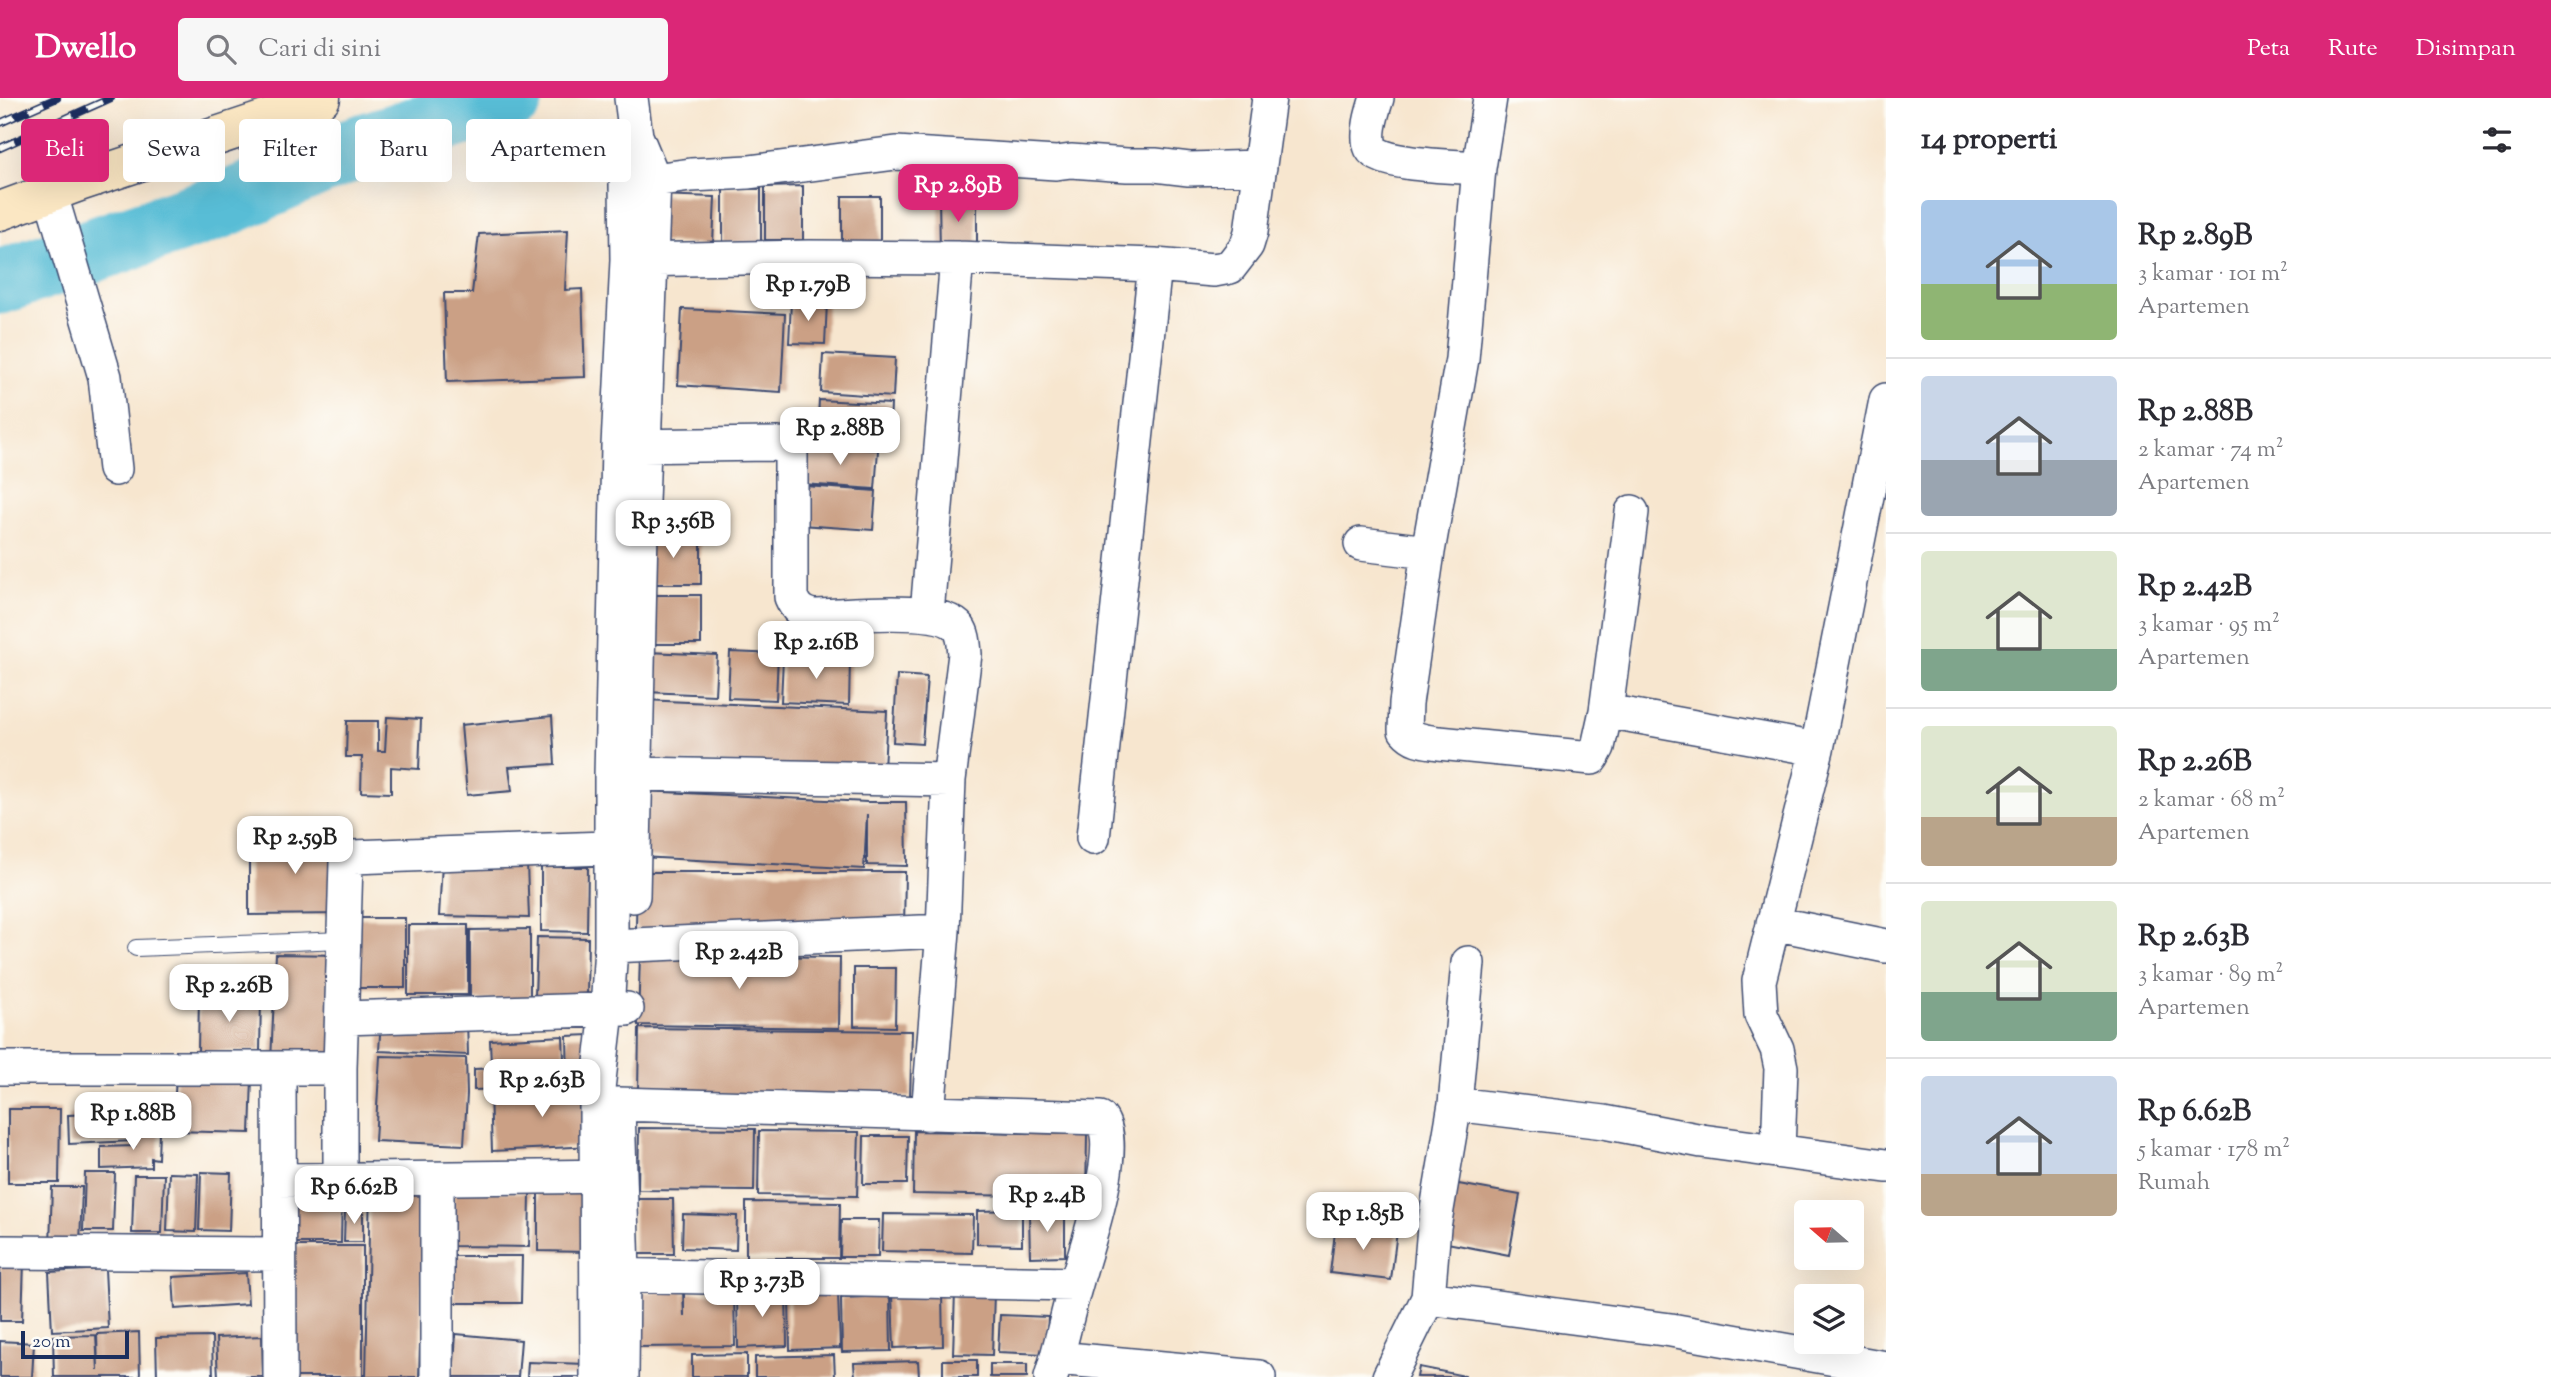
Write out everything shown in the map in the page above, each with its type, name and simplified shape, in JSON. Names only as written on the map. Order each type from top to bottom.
[{"type":"main road","points":[[0,211],[298,109],[321,98]]},
{"type":"street","points":[[622,1377],[609,1274],[607,1105],[618,1010],[639,259],[640,181],[632,98]]},
{"type":"street","points":[[639,259],[957,258],[1155,265],[1214,270],[1230,267],[1247,245],[1251,232],[1269,98]]},
{"type":"street","points":[[1377,98],[1370,140],[1371,148],[1377,155],[1414,163],[1479,168]]},
{"type":"street","points":[[1490,98],[1479,168],[1462,359],[1428,551],[1406,703],[1405,730],[1410,736],[1439,743],[1586,760],[1592,758],[1598,747],[1606,710],[1632,512]]},
{"type":"street","points":[[640,181],[749,172],[896,153],[1056,163],[1072,161],[1156,165],[1189,169],[1260,167]]},
{"type":"street","points":[[50,192],[84,314],[105,377],[115,468]]},
{"type":"street","points":[[927,613],[957,258]]},
{"type":"street","points":[[1093,838],[1155,265]]},
{"type":"street","points":[[1778,1151],[1781,1068],[1777,1049],[1765,1028],[1759,1001],[1759,981],[1817,749],[1886,400]]},
{"type":"street","points":[[632,445],[779,444],[785,447],[791,455],[791,597],[794,606],[802,613],[813,616],[927,613],[952,622],[963,637],[965,654],[949,780],[943,931],[928,1114]]},
{"type":"street","points":[[1361,544],[1428,551]]},
{"type":"street","points":[[1606,710],[1817,749]]},
{"type":"street","points":[[623,775],[949,780]]},
{"type":"street","points":[[340,1179],[344,867],[349,859],[624,847]]},
{"type":"street","points":[[1773,923],[1886,946]]},
{"type":"street","points":[[620,945],[943,931]]},
{"type":"street","points":[[1389,1377],[1428,1298],[1434,1227],[1455,1104],[1468,963]]},
{"type":"street","points":[[343,1018],[618,1010]]},
{"type":"street","points":[[0,1068],[340,1068]]},
{"type":"street","points":[[279,1069],[280,1377]]},
{"type":"street","points":[[1455,1104],[1604,1122],[1702,1141],[1886,1166]]},
{"type":"street","points":[[607,1105],[1100,1118],[1106,1124],[1107,1164],[1093,1229],[1054,1367],[1259,1377]]},
{"type":"street","points":[[279,1180],[607,1176]]},
{"type":"street","points":[[437,1377],[438,1178]]},
{"type":"street","points":[[0,1252],[279,1254]]},
{"type":"street","points":[[609,1274],[1076,1284]]},
{"type":"street","points":[[597,1377],[609,1274]]},
{"type":"street","points":[[1428,1298],[1671,1330],[1886,1368]]},
{"type":"lane","points":[[136,948],[343,940]]},
{"type":"building","points":[[803,186],[803,240],[765,240],[765,187]]},
{"type":"building","points":[[723,188],[761,189],[761,242],[723,242]]},
{"type":"building","points":[[656,195],[715,197],[713,244],[655,242]]},
{"type":"building","points":[[842,196],[880,196],[880,249],[842,250]]},
{"type":"building","points":[[939,197],[977,197],[977,251],[940,251]]},
{"type":"building","points":[[568,230],[565,290],[582,289],[585,377],[447,382],[444,293],[472,293],[479,234]]},
{"type":"building","points":[[791,302],[827,303],[825,344],[789,343]]},
{"type":"building","points":[[682,309],[785,314],[781,392],[678,385]]},
{"type":"building","points":[[823,354],[895,358],[893,397],[821,392]]},
{"type":"building","points":[[819,400],[891,404],[889,443],[817,439]]},
{"type":"building","points":[[805,446],[878,450],[875,489],[803,484]]},
{"type":"building","points":[[804,486],[876,491],[873,530],[801,525]]},
{"type":"building","points":[[645,535],[701,535],[701,584],[645,584]]},
{"type":"building","points":[[645,595],[701,595],[701,644],[645,644]]},
{"type":"building","points":[[647,652],[717,655],[715,695],[646,692]]},
{"type":"building","points":[[730,652],[778,654],[776,700],[728,698]]},
{"type":"building","points":[[783,658],[850,660],[849,705],[781,702]]},
{"type":"building","points":[[897,675],[927,677],[922,744],[893,742]]},
{"type":"building","points":[[643,700],[887,711],[884,770],[641,761]]},
{"type":"building","points":[[552,716],[555,764],[509,767],[512,791],[467,795],[461,725]]},
{"type":"building","points":[[387,717],[421,719],[419,769],[391,767],[391,793],[361,792],[362,757],[346,757],[347,721],[378,721],[378,751],[385,751]]},
{"type":"building","points":[[643,791],[906,802],[907,866],[867,865],[867,814],[864,869],[640,857]]},
{"type":"building","points":[[249,838],[341,838],[341,914],[249,915]]},
{"type":"building","points":[[442,863],[527,863],[529,918],[439,916]]},
{"type":"building","points":[[541,867],[588,867],[587,932],[541,931]]},
{"type":"building","points":[[637,872],[905,872],[904,930],[636,929]]},
{"type":"building","points":[[345,918],[405,918],[405,988],[345,988]]},
{"type":"building","points":[[408,925],[468,925],[468,995],[408,995]]},
{"type":"building","points":[[530,929],[530,1000],[470,1000],[470,930]]},
{"type":"building","points":[[537,937],[588,938],[587,998],[535,997]]},
{"type":"building","points":[[276,954],[341,955],[335,1062],[271,1061]]},
{"type":"building","points":[[640,955],[840,957],[839,1028],[638,1025]]},
{"type":"building","points":[[854,968],[896,968],[895,1027],[854,1026]]},
{"type":"building","points":[[199,997],[261,998],[260,1051],[198,1051]]},
{"type":"building","points":[[381,1018],[467,1019],[468,1055],[379,1051]]},
{"type":"building","points":[[639,1028],[912,1031],[910,1097],[638,1093]]},
{"type":"building","points":[[590,1035],[591,1086],[568,1087],[567,1036]]},
{"type":"building","points":[[563,1036],[564,1060],[491,1064],[490,1040]]},
{"type":"building","points":[[380,1056],[466,1058],[464,1145],[375,1141]]},
{"type":"building","points":[[525,1067],[526,1088],[474,1090],[474,1069]]},
{"type":"building","points":[[529,1069],[552,1069],[553,1088],[531,1089]]},
{"type":"building","points":[[176,1075],[252,1078],[250,1133],[173,1131]]},
{"type":"building","points":[[592,1088],[594,1146],[492,1151],[490,1092]]},
{"type":"building","points":[[8,1109],[60,1109],[59,1183],[8,1183]]},
{"type":"building","points":[[132,1112],[134,1141],[69,1144],[68,1115]]},
{"type":"building","points":[[639,1128],[755,1129],[754,1191],[638,1190]]},
{"type":"building","points":[[136,1130],[159,1131],[158,1159],[151,1158],[151,1167],[101,1169],[101,1147],[135,1146]]},
{"type":"building","points":[[759,1131],[859,1132],[857,1196],[758,1195]]},
{"type":"building","points":[[914,1131],[1087,1134],[1086,1197],[913,1194]]},
{"type":"building","points":[[864,1136],[908,1136],[907,1184],[863,1184]]},
{"type":"building","points":[[201,1172],[231,1173],[229,1231],[199,1230]]},
{"type":"building","points":[[85,1173],[115,1173],[113,1231],[83,1231]]},
{"type":"building","points":[[169,1173],[198,1174],[196,1232],[167,1231]]},
{"type":"building","points":[[134,1175],[164,1175],[162,1233],[132,1233]]},
{"type":"building","points":[[425,1182],[419,1377],[366,1377],[370,1184]]},
{"type":"building","points":[[1453,1183],[1520,1195],[1509,1255],[1442,1242]]},
{"type":"building","points":[[52,1187],[82,1187],[80,1245],[50,1245]]},
{"type":"building","points":[[454,1190],[530,1193],[529,1247],[452,1246]]},
{"type":"building","points":[[292,1191],[342,1191],[341,1243],[291,1243]]},
{"type":"building","points":[[538,1191],[587,1191],[586,1252],[538,1251]]},
{"type":"building","points":[[634,1199],[673,1199],[674,1254],[634,1254]]},
{"type":"building","points":[[746,1202],[840,1203],[839,1258],[746,1258]]},
{"type":"building","points":[[345,1210],[363,1210],[363,1242],[344,1242]]},
{"type":"building","points":[[1022,1210],[1022,1245],[977,1244],[977,1211]]},
{"type":"building","points":[[1065,1211],[1065,1256],[1030,1257],[1029,1212]]},
{"type":"building","points":[[683,1214],[737,1216],[736,1250],[682,1248]]},
{"type":"building","points":[[883,1214],[973,1215],[972,1253],[882,1251]]},
{"type":"building","points":[[841,1220],[879,1220],[878,1257],[840,1257]]},
{"type":"building","points":[[1336,1224],[1397,1231],[1391,1280],[1330,1273]]},
{"type":"building","points":[[289,1246],[363,1246],[363,1377],[289,1377]]},
{"type":"building","points":[[454,1256],[522,1256],[521,1303],[454,1303]]},
{"type":"building","points":[[0,1262],[24,1262],[22,1321],[0,1321]]},
{"type":"building","points":[[105,1269],[108,1328],[52,1331],[49,1272]]},
{"type":"building","points":[[246,1273],[248,1304],[175,1309],[173,1277]]},
{"type":"building","points":[[683,1291],[684,1317],[684,1293],[734,1292],[735,1346],[635,1347],[634,1293]]},
{"type":"building","points":[[786,1291],[787,1346],[738,1348],[737,1293]]},
{"type":"building","points":[[955,1291],[994,1292],[992,1355],[953,1354]]},
{"type":"building","points":[[942,1292],[943,1346],[894,1348],[892,1294]]},
{"type":"building","points":[[838,1294],[840,1348],[790,1350],[789,1295]]},
{"type":"building","points":[[890,1296],[891,1351],[842,1352],[841,1298]]},
{"type":"building","points":[[1000,1315],[1048,1317],[1046,1354],[998,1352]]},
{"type":"building","points":[[139,1332],[140,1377],[54,1377],[53,1336],[96,1335],[98,1370],[97,1334]]},
{"type":"building","points":[[456,1334],[521,1340],[518,1377],[453,1377]]},
{"type":"building","points":[[262,1336],[263,1377],[218,1377],[216,1338]]},
{"type":"building","points":[[212,1337],[213,1377],[157,1377],[156,1338]]},
{"type":"building","points":[[0,1341],[34,1343],[32,1377],[0,1377]]},
{"type":"building","points":[[747,1354],[747,1377],[692,1377],[692,1355]]},
{"type":"building","points":[[834,1355],[835,1377],[755,1377],[755,1357]]},
{"type":"building","points":[[943,1360],[977,1360],[977,1377],[943,1377]]},
{"type":"building","points":[[918,1361],[919,1377],[855,1377],[854,1363]]},
{"type":"building","points":[[528,1362],[586,1364],[585,1377],[527,1377]]},
{"type":"building","points":[[990,1364],[1027,1364],[1027,1377],[990,1377]]},
{"type":"building","points":[[1419,1367],[1465,1376],[1465,1377],[1417,1377]]},
{"type":"waterway","points":[[0,282],[219,207],[348,151],[511,98]]},
{"type":"railway","points":[[0,123],[57,98]]},
{"type":"railway","points":[[0,148],[111,98]]}]
